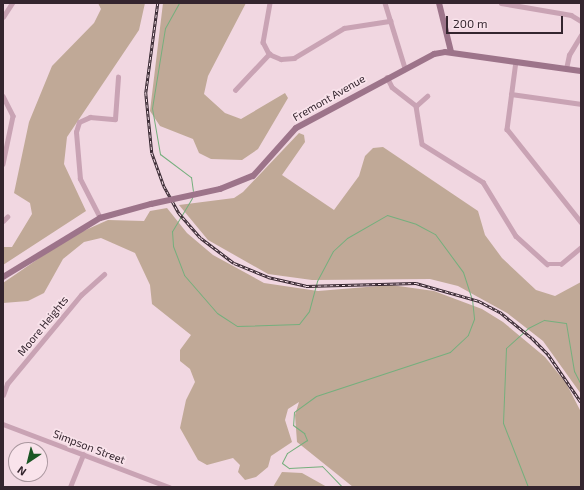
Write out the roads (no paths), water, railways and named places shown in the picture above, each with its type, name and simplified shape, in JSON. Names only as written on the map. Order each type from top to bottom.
[{"type":"main road","points":[[438,3],[451,52]]},
{"type":"main road","name":"Fremont Avenue","points":[[3,277],[100,218],[151,204],[220,189],[253,176],[296,128],[386,77],[434,54],[451,52],[581,71]]},
{"type":"street","points":[[3,17],[12,3]]},
{"type":"street","points":[[269,54],[262,38],[270,3]]},
{"type":"street","points":[[385,3],[405,68]]},
{"type":"street","points":[[501,3],[571,15],[581,21]]},
{"type":"street","points":[[269,54],[289,59],[344,28],[390,20]]},
{"type":"street","points":[[566,69],[569,55],[581,35]]},
{"type":"street","points":[[236,90],[269,54]]},
{"type":"street","points":[[516,61],[507,129],[581,222]]},
{"type":"street","points":[[100,218],[80,178],[76,132],[79,122],[90,117],[115,119],[118,77]]},
{"type":"street","points":[[386,77],[392,87],[416,106],[422,144],[483,182],[516,236],[547,264],[561,264],[581,247]]},
{"type":"street","points":[[511,94],[581,104]]},
{"type":"street","points":[[3,96],[13,116],[3,164]]},
{"type":"street","points":[[416,106],[427,96]]},
{"type":"street","points":[[3,221],[7,217]]},
{"type":"street","name":"Moore Heights","points":[[3,395],[8,384],[80,294],[104,274]]},
{"type":"street","name":"Simpson Street","points":[[3,424],[169,487]]},
{"type":"street","points":[[70,487],[83,454]]},
{"type":"waterway","points":[[179,3],[165,28],[152,108],[160,154],[191,177],[193,191]]},
{"type":"waterway","points":[[192,198],[172,231],[173,246],[184,275],[217,313],[237,326],[299,324],[309,311],[317,281],[333,251],[347,238],[387,215],[416,224],[435,234],[463,272],[472,299],[474,319],[468,335],[450,352],[316,396],[294,412],[293,425],[304,433],[307,440],[287,453],[282,463],[289,468],[322,466],[342,487]]},
{"type":"waterway","points":[[528,487],[503,423],[506,348],[528,328],[544,320],[566,323],[574,371],[581,385]]},
{"type":"railway","points":[[158,3],[146,93],[152,153],[164,186],[179,213],[201,238],[234,263],[268,277],[306,286],[416,283],[479,301],[500,312],[532,338],[548,354],[581,402]]}]
